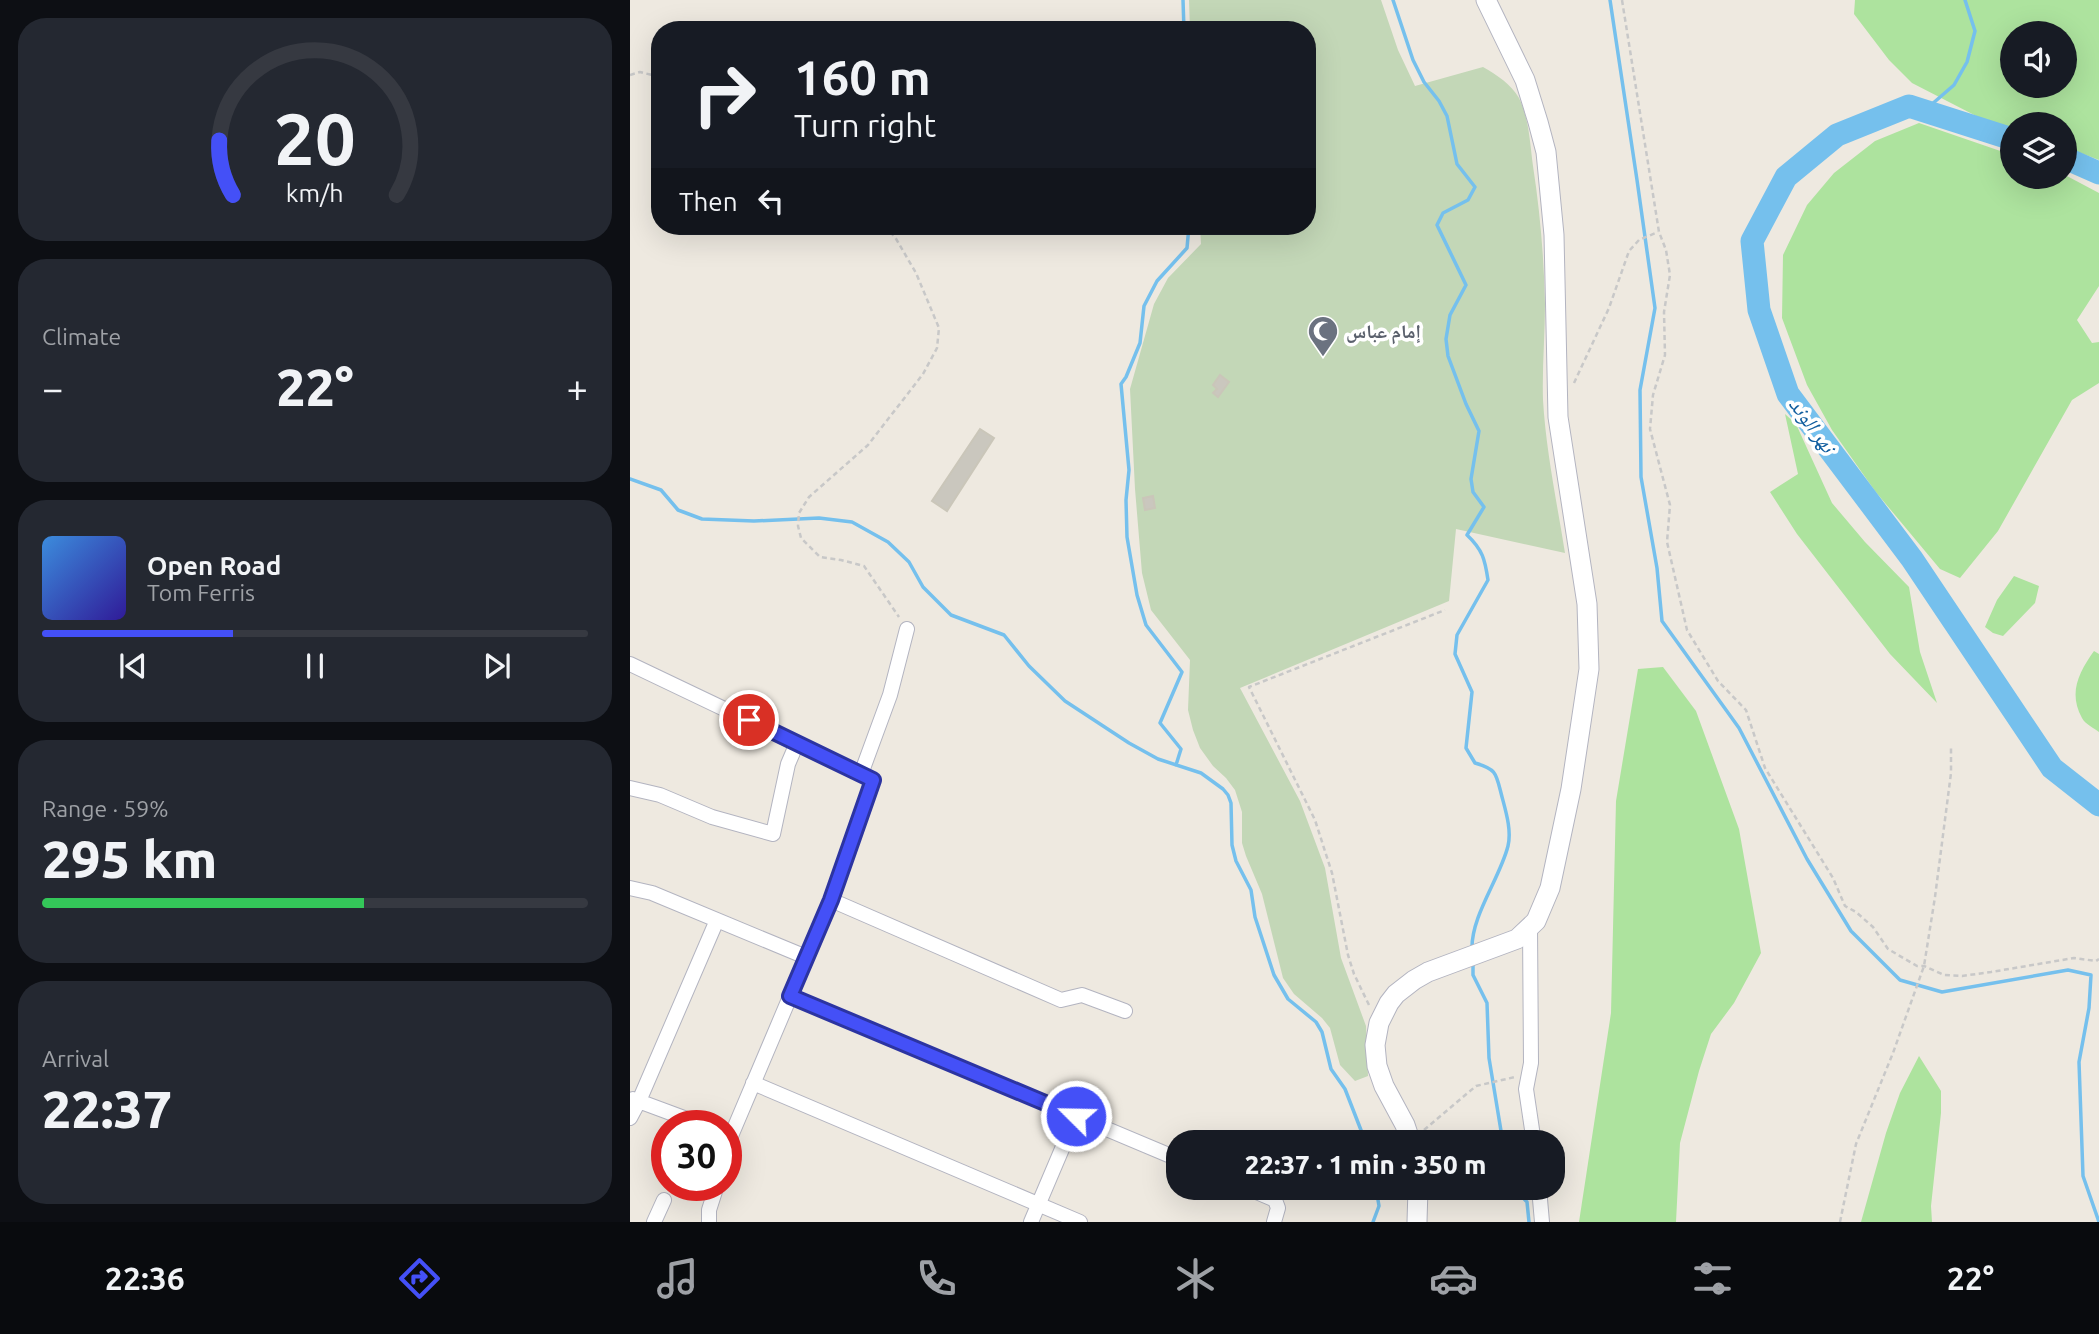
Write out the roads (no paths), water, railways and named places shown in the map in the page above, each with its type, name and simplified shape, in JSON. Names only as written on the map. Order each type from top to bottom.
[{"type":"main road","points":[[1406,1130],[1377,1066],[1375,1045],[1378,1023],[1389,1003],[1404,986],[1428,972],[1517,939],[1536,921],[1550,888],[1571,789],[1589,669],[1587,604],[1558,417],[1554,235],[1546,152],[1525,80],[1486,0]]},
{"type":"main road","points":[[1417,1222],[1418,1200]]},
{"type":"street","points":[[861,774],[890,695],[907,629]]},
{"type":"street","points":[[630,664],[873,780],[831,900],[741,1110]]},
{"type":"street","points":[[630,788],[660,795],[712,817],[772,834],[788,764],[797,743]]},
{"type":"street","points":[[630,888],[652,893],[806,957]]},
{"type":"street","points":[[831,900],[1061,1000],[1082,995],[1125,1011]]},
{"type":"street","points":[[630,1118],[635,1100],[716,920]]},
{"type":"street","points":[[1530,927],[1531,1063],[1526,1089],[1532,1130]]},
{"type":"street","points":[[790,996],[1166,1154]]},
{"type":"street","points":[[753,1083],[1080,1222]]},
{"type":"street","points":[[635,1100],[662,1110]]},
{"type":"street","points":[[1031,1222],[1076,1116]]},
{"type":"street","points":[[1274,1222],[1278,1208],[1275,1200]]},
{"type":"street","points":[[1540,1200],[1542,1222]]},
{"type":"street","points":[[654,1222],[664,1201]]},
{"type":"street","points":[[709,1222],[712,1201]]},
{"type":"waterway","points":[[1183,0],[1184,21]]},
{"type":"waterway","points":[[1393,0],[1413,60],[1447,116],[1457,164],[1475,187],[1468,200],[1443,213],[1437,225],[1466,285],[1450,315],[1446,339],[1448,356],[1479,431],[1471,479],[1473,492],[1484,507],[1467,535],[1482,556],[1488,580],[1457,635],[1455,654],[1472,692],[1466,748],[1475,763],[1487,767],[1496,776],[1509,833],[1504,858],[1476,923],[1472,949]]},
{"type":"waterway","points":[[1610,0],[1655,308],[1640,390],[1641,477],[1657,568],[1662,621],[1739,728],[1807,859],[1851,931],[1900,980],[1942,992],[2068,970],[2091,975],[2089,1008],[2079,1062],[2083,1176],[2099,1222]]},
{"type":"waterway","points":[[1924,111],[1954,85],[1967,62],[1975,31],[1965,0]]},
{"type":"waterway","name":"نهر الوند","points":[[2000,135],[1909,106],[1837,135],[1786,177],[1752,241],[1759,310],[1788,394],[1912,559],[2052,768],[2099,805]]},
{"type":"waterway","name":"نهر الوند","points":[[2077,163],[2099,173]]},
{"type":"waterway","points":[[1176,765],[1181,749],[1160,723],[1182,672],[1146,625],[1137,595],[1127,537],[1126,500],[1129,470],[1121,384],[1140,343],[1144,306],[1157,281],[1187,248],[1188,235]]},
{"type":"waterway","points":[[630,479],[661,490],[678,510],[702,519],[754,521],[819,518],[852,522],[888,542],[909,562],[923,587],[951,615],[1004,635],[1029,666],[1065,701],[1129,743],[1158,759],[1201,773],[1223,789],[1231,803],[1232,845],[1236,861],[1251,890],[1255,917],[1274,975],[1288,999],[1316,1022],[1322,1032],[1331,1069],[1345,1089],[1361,1130]]},
{"type":"waterway","points":[[1473,964],[1473,975],[1487,1003],[1489,1058],[1501,1130]]},
{"type":"waterway","points":[[1373,1222],[1379,1206],[1378,1200]]},
{"type":"waterway","points":[[1525,1200],[1529,1222]]},
{"type":"place","name":"إمام عباس","points":[[1323,358]]}]
